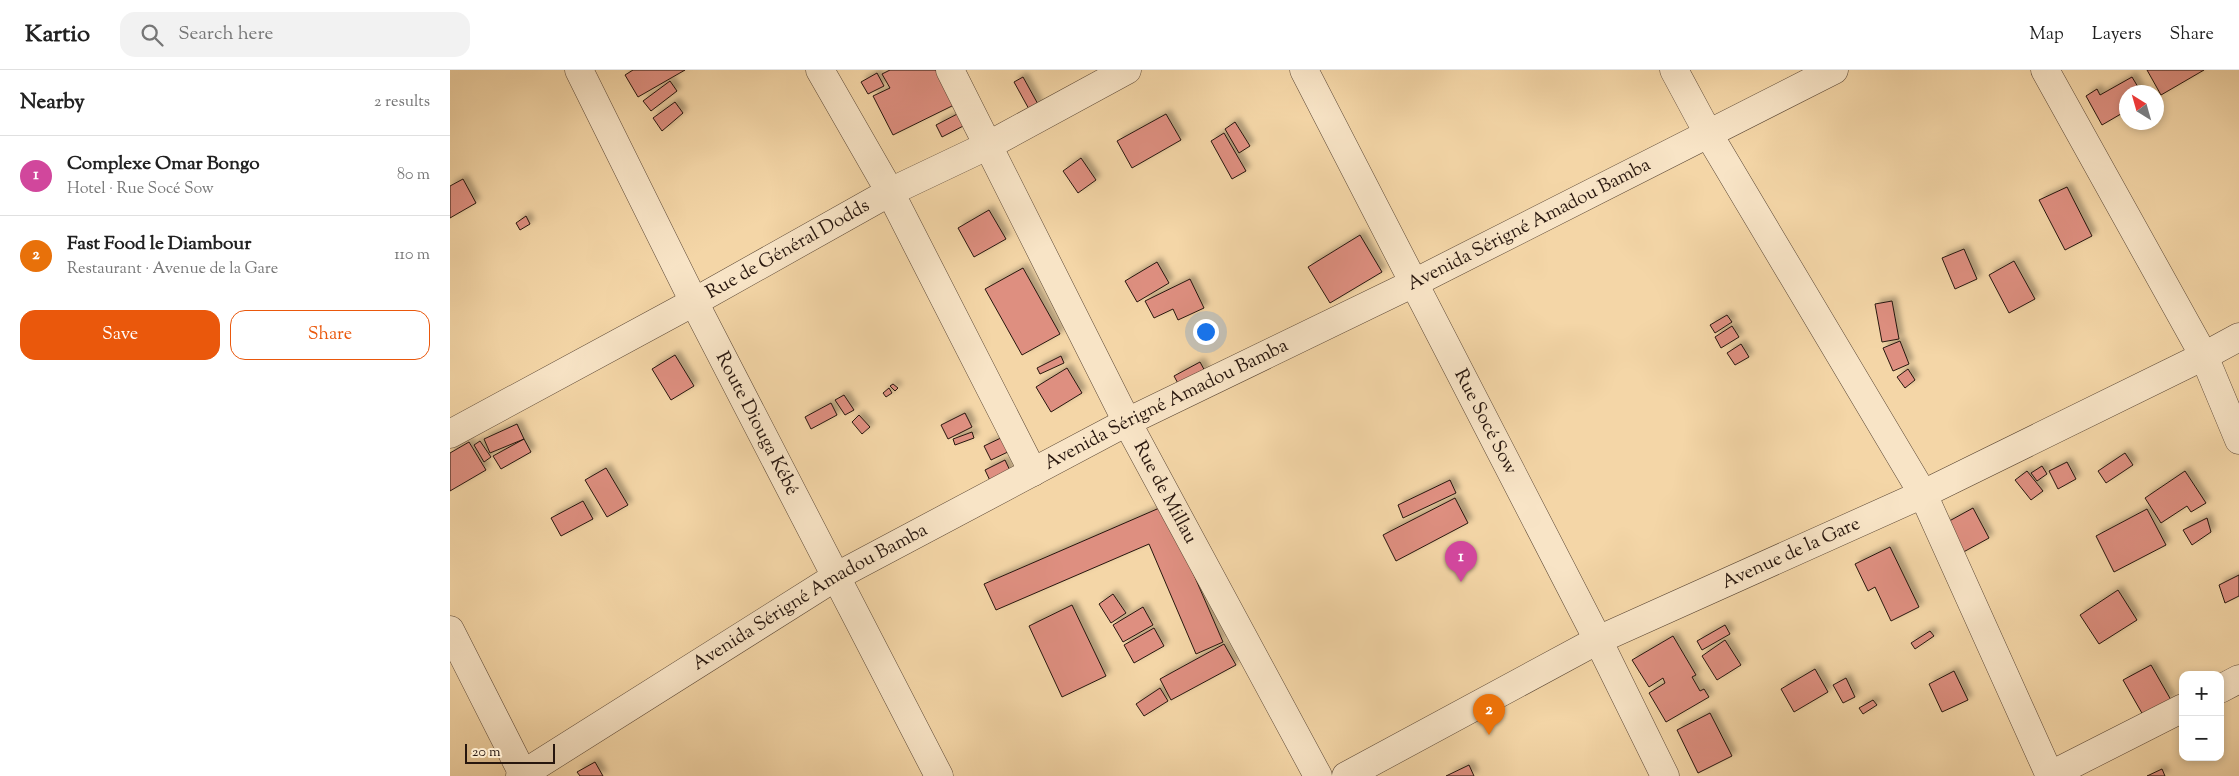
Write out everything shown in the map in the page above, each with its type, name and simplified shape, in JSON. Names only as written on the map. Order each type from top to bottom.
[{"type":"street","name":"Route Diouga Kébé","points":[[579,70],[694,302],[939,776]]},
{"type":"street","points":[[820,70],[890,192],[1033,472]]},
{"type":"street","name":"Rue de Millau","points":[[950,70],[1128,422],[1318,776]]},
{"type":"street","name":"Rue de Général Dodds","points":[[450,434],[694,302],[890,192],[989,145],[1127,70]]},
{"type":"street","name":"Rue Socé Sow","points":[[1304,70],[1598,640],[1665,776]]},
{"type":"street","points":[[1674,70],[1709,135],[1923,494],[2050,776],[2179,710]]},
{"type":"street","name":"Avenida Sérigné Amadou Bamba","points":[[522,776],[837,576],[1128,422],[1414,283],[1834,70]]},
{"type":"street","points":[[2045,70],[2204,356],[2239,440]]},
{"type":"street","name":"Avenue de la Gare","points":[[1346,776],[1598,640],[1923,494],[2239,337]]},
{"type":"street","points":[[450,630],[522,776]]},
{"type":"street","points":[[2224,687],[2239,679]]},
{"type":"building","points":[[633,70],[685,70],[638,97],[625,75]]},
{"type":"building","points":[[890,70],[936,70],[954,105],[893,135],[873,96],[890,88],[882,74]]},
{"type":"building","points":[[2147,70],[2204,70],[2164,93],[2164,85],[2155,85]]},
{"type":"building","points":[[877,73],[884,86],[868,94],[861,82]]},
{"type":"building","points":[[1023,77],[1039,106],[1030,111],[1014,82]]},
{"type":"building","points":[[2132,77],[2137,85],[2119,85],[2119,115],[2102,125],[2086,96],[2097,89],[2100,95]]},
{"type":"building","points":[[670,81],[677,91],[651,111],[643,101]]},
{"type":"building","points":[[675,102],[683,113],[662,131],[653,118]]},
{"type":"building","points":[[963,111],[969,123],[942,137],[936,125]]},
{"type":"building","points":[[1166,114],[1181,140],[1132,168],[1117,141]]},
{"type":"building","points":[[1235,122],[1250,146],[1239,153],[1225,129]]},
{"type":"building","points":[[1224,133],[1246,171],[1232,179],[1211,141]]},
{"type":"building","points":[[1081,158],[1096,180],[1078,193],[1063,171]]},
{"type":"building","points":[[463,179],[476,203],[450,218],[450,186]]},
{"type":"building","points":[[2067,187],[2092,236],[2065,250],[2039,200]]},
{"type":"building","points":[[989,210],[1006,239],[974,257],[958,228]]},
{"type":"building","points":[[526,216],[530,224],[520,230],[516,223]]},
{"type":"building","points":[[1360,235],[1382,272],[1330,303],[1308,267]]},
{"type":"building","points":[[1964,249],[1977,279],[1955,289],[1942,258]]},
{"type":"building","points":[[2014,261],[2035,299],[2009,313],[1989,275]]},
{"type":"building","points":[[1157,262],[1169,283],[1137,302],[1125,281]]},
{"type":"building","points":[[1023,268],[1060,334],[1022,355],[985,289]]},
{"type":"building","points":[[1190,279],[1204,308],[1178,320],[1173,309],[1154,318],[1145,301]]},
{"type":"building","points":[[1892,301],[1899,339],[1882,342],[1875,304]]},
{"type":"building","points":[[1727,315],[1732,322],[1715,333],[1710,325]]},
{"type":"building","points":[[1732,326],[1739,337],[1721,348],[1715,337]]},
{"type":"building","points":[[1900,341],[1909,364],[1893,371],[1883,348]]},
{"type":"building","points":[[1741,344],[1749,357],[1735,365],[1727,353]]},
{"type":"building","points":[[675,355],[694,386],[671,400],[652,369]]},
{"type":"building","points":[[1061,356],[1064,363],[1040,374],[1037,368]]},
{"type":"building","points":[[1200,362],[1207,375],[1181,389],[1174,376]]},
{"type":"building","points":[[1067,368],[1082,393],[1051,412],[1036,387]]},
{"type":"building","points":[[1908,369],[1915,380],[1905,388],[1897,377]]},
{"type":"building","points":[[893,384],[898,388],[895,391],[890,386]]},
{"type":"building","points":[[889,388],[892,393],[886,397],[883,393]]},
{"type":"building","points":[[844,395],[854,410],[845,415],[835,400]]},
{"type":"building","points":[[831,403],[837,415],[811,429],[805,417]]},
{"type":"building","points":[[965,413],[972,427],[948,439],[941,425]]},
{"type":"building","points":[[859,415],[870,427],[862,434],[852,422]]},
{"type":"building","points":[[517,424],[524,439],[490,453],[484,439]]},
{"type":"building","points":[[972,432],[974,438],[955,445],[953,439]]},
{"type":"building","points":[[1005,436],[1012,450],[991,460],[984,446]]},
{"type":"building","points":[[524,439],[531,452],[501,469],[493,456]]},
{"type":"building","points":[[480,441],[491,457],[484,462],[474,445]]},
{"type":"building","points":[[469,442],[486,470],[450,491],[450,453]]},
{"type":"building","points":[[2125,453],[2133,465],[2106,483],[2098,471]]},
{"type":"building","points":[[1005,460],[1013,477],[993,487],[985,470]]},
{"type":"building","points":[[2067,462],[2076,479],[2058,489],[2049,471]]},
{"type":"building","points":[[2042,466],[2047,474],[2037,481],[2031,473]]},
{"type":"building","points":[[606,468],[628,505],[607,517],[585,480]]},
{"type":"building","points":[[2027,471],[2043,491],[2031,500],[2015,480]]},
{"type":"building","points":[[2185,471],[2206,503],[2191,512],[2187,506],[2161,523],[2145,498]]},
{"type":"building","points":[[1450,480],[1456,493],[1403,518],[1398,505]]},
{"type":"building","points":[[1455,498],[1468,523],[1396,561],[1383,535]]},
{"type":"building","points":[[583,501],[593,519],[561,536],[551,518]]},
{"type":"building","points":[[1164,506],[1223,642],[1196,654],[1149,544],[996,610],[984,584]]},
{"type":"building","points":[[1973,508],[1989,538],[1958,555],[1942,525]]},
{"type":"building","points":[[2147,509],[2166,545],[2114,572],[2096,536]]},
{"type":"building","points":[[2207,518],[2211,532],[2192,545],[2183,530]]},
{"type":"building","points":[[1890,547],[1919,607],[1891,621],[1875,587],[1868,591],[1855,564]]},
{"type":"building","points":[[2239,575],[2239,596],[2225,603],[2219,585]]},
{"type":"building","points":[[2118,590],[2137,620],[2099,644],[2080,615]]},
{"type":"building","points":[[1113,594],[1126,613],[1111,623],[1099,604]]},
{"type":"building","points":[[1072,605],[1106,676],[1062,697],[1029,626]]},
{"type":"building","points":[[1143,607],[1153,625],[1123,642],[1113,625]]},
{"type":"building","points":[[1725,625],[1730,634],[1702,650],[1697,641]]},
{"type":"building","points":[[1154,628],[1164,646],[1134,663],[1124,645]]},
{"type":"building","points":[[1930,631],[1934,636],[1915,649],[1911,643]]},
{"type":"building","points":[[1673,636],[1696,675],[1692,677],[1700,691],[1704,689],[1709,697],[1666,722],[1649,693],[1665,683],[1663,678],[1649,687],[1632,660]]},
{"type":"building","points":[[1725,640],[1741,665],[1717,680],[1702,656]]},
{"type":"building","points":[[1224,644],[1236,665],[1171,700],[1160,679]]},
{"type":"building","points":[[2151,665],[2171,700],[2143,715],[2123,680]]},
{"type":"building","points":[[1815,669],[1828,692],[1794,712],[1781,689]]},
{"type":"building","points":[[1954,671],[1968,700],[1942,712],[1929,684]]},
{"type":"building","points":[[1846,678],[1855,697],[1843,703],[1833,685]]},
{"type":"building","points":[[1160,688],[1168,701],[1144,716],[1136,704]]},
{"type":"building","points":[[1873,700],[1877,705],[1863,714],[1859,708]]},
{"type":"building","points":[[1710,713],[1732,756],[1698,773],[1677,730]]},
{"type":"building","points":[[595,762],[603,776],[580,776],[577,772]]},
{"type":"building","points":[[1469,765],[1474,776],[1446,776]]},
{"type":"building","points":[[2162,769],[2165,776],[2147,776]]},
{"type":"place","name":"Complexe Omar Bongo","points":[[1461,582]]},
{"type":"place","name":"Fast Food le Diambour","points":[[1489,735]]}]
